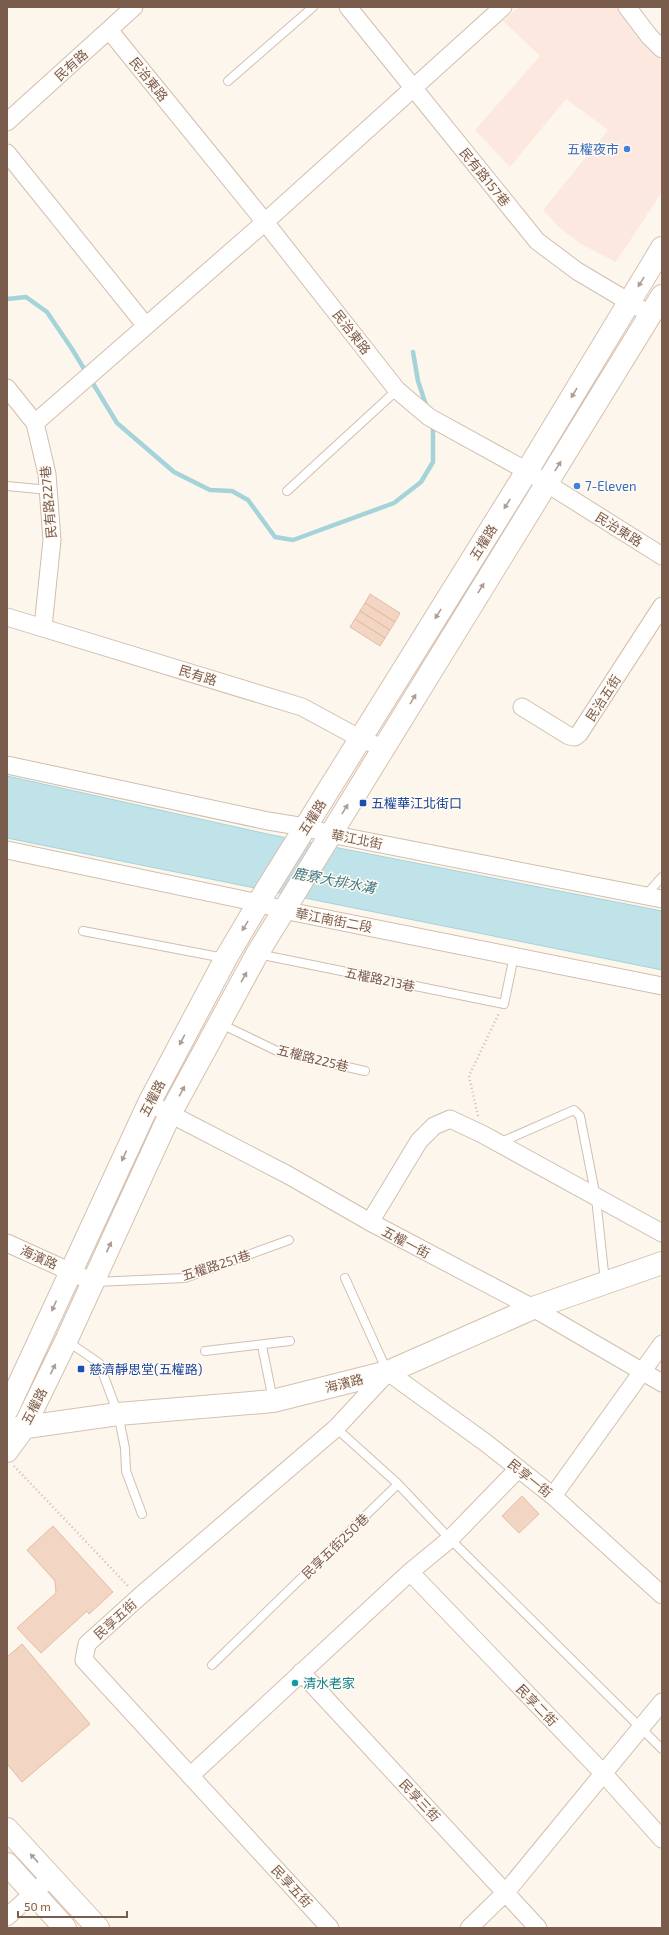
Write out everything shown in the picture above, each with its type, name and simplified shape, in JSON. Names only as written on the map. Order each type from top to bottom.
[{"type":"street","name":"民有路","points":[[7,122],[134,7]]},
{"type":"street","name":"民有路157巷","points":[[348,7],[537,241],[577,271],[651,315]]},
{"type":"street","points":[[35,423],[265,222],[503,7]]},
{"type":"street","points":[[627,7],[649,36],[662,49]]},
{"type":"street","name":"民治東路","points":[[109,30],[265,222],[397,390],[429,417],[527,471],[662,556]]},
{"type":"street","points":[[7,153],[146,326]]},
{"type":"street","name":"五權路","points":[[7,1410],[149,1103],[226,958],[262,897],[527,471],[662,248]]},
{"type":"street","name":"五權路","points":[[10,1458],[15,1429],[66,1341],[170,1114],[218,1023],[287,903],[662,296]]},
{"type":"street","name":"民有路227巷","points":[[7,388],[35,423],[48,474],[52,540],[43,627]]},
{"type":"street","name":"民治五街","points":[[522,707],[569,736],[575,737],[579,734],[662,606]]},
{"type":"street","name":"民有路","points":[[7,617],[302,707],[361,739],[383,748]]},
{"type":"street","name":"華江北街","points":[[7,764],[268,821],[327,838],[662,899]]},
{"type":"street","name":"華江南街二段","points":[[7,850],[262,897],[514,956],[662,986]]},
{"type":"street","name":"五權一街","points":[[149,1103],[288,1175],[370,1222],[533,1308],[662,1383]]},
{"type":"street","points":[[370,1222],[419,1141],[434,1126],[450,1119],[499,1143],[596,1198],[662,1233]]},
{"type":"street","name":"海濱路","points":[[7,1243],[93,1282]]},
{"type":"street","name":"海濱路","points":[[15,1429],[118,1414],[273,1401],[388,1372],[533,1308],[662,1263]]},
{"type":"street","points":[[552,1496],[643,1373],[662,1344]]},
{"type":"street","name":"民享五街","points":[[330,1928],[84,1660],[88,1644],[139,1597],[336,1428],[388,1372]]},
{"type":"street","name":"民享一街","points":[[388,1372],[486,1443],[552,1496],[662,1596]]},
{"type":"street","points":[[190,1776],[410,1572],[450,1539],[518,1469]]},
{"type":"street","name":"民享二街","points":[[410,1572],[604,1774],[662,1839]]},
{"type":"street","name":"民享三街","points":[[301,1672],[538,1928]]},
{"type":"street","points":[[469,1928],[506,1892],[662,1702]]},
{"type":"street","points":[[7,1829],[98,1928]]},
{"type":"street","points":[[7,1864],[65,1928]]},
{"type":"street","points":[[7,1917],[51,1877]]},
{"type":"lane","points":[[228,81],[313,7]]},
{"type":"lane","points":[[287,491],[397,390]]},
{"type":"lane","points":[[7,486],[48,490]]},
{"type":"lane","points":[[645,896],[662,877]]},
{"type":"lane","points":[[83,931],[226,958]]},
{"type":"lane","name":"五權路213巷","points":[[257,954],[504,1004]]},
{"type":"lane","points":[[504,1004],[514,956]]},
{"type":"lane","name":"五權路225巷","points":[[218,1023],[277,1051],[365,1071]]},
{"type":"lane","points":[[499,1143],[574,1110],[580,1116],[596,1198],[606,1283]]},
{"type":"lane","name":"五權路251巷","points":[[93,1282],[185,1278],[290,1240]]},
{"type":"lane","points":[[345,1278],[388,1372]]},
{"type":"lane","points":[[66,1341],[99,1363],[118,1414],[125,1448],[126,1471],[142,1514]]},
{"type":"lane","points":[[205,1351],[290,1342]]},
{"type":"lane","points":[[262,1346],[273,1401]]},
{"type":"lane","points":[[336,1428],[398,1484],[450,1539],[662,1749]]},
{"type":"lane","name":"民享五街250巷","points":[[212,1665],[398,1484]]},
{"type":"path","points":[[482,1134],[468,1076],[504,1004]]},
{"type":"path","points":[[10,1458],[139,1597]]},
{"type":"shaded area","name":"五權夜市","points":[[519,7],[617,7],[638,36],[662,62],[662,192],[616,262],[581,244],[560,228],[543,210],[608,130],[566,99],[510,167],[475,130],[540,56],[503,21]]},
{"type":"water","name":"鹿寮大排水溝","points":[[7,776],[272,835],[662,911],[662,970],[7,838]]},
{"type":"building","points":[[370,594],[400,613],[395,622],[365,603]]},
{"type":"building","points":[[365,603],[395,622],[390,630],[360,611]]},
{"type":"building","points":[[360,611],[390,630],[385,638],[355,619]]},
{"type":"building","points":[[355,619],[385,638],[380,646],[350,627]]},
{"type":"building","points":[[522,1496],[539,1514],[519,1533],[502,1516]]},
{"type":"building","points":[[53,1526],[113,1592],[89,1614],[87,1611],[41,1653],[17,1628],[56,1593],[55,1581],[27,1550]]},
{"type":"building","points":[[22,1644],[90,1724],[22,1782],[7,1764],[7,1657]]},
{"type":"waterway","points":[[7,299],[26,297],[47,312],[72,349],[117,423],[174,472],[210,490],[232,491],[248,500],[275,537],[293,540],[394,503],[421,482],[433,462],[433,425]]},
{"type":"waterway","points":[[413,352],[418,381],[427,408]]},
{"type":"place","name":"五權夜市","points":[[627,149]]},
{"type":"place","name":"7-Eleven","points":[[577,486]]},
{"type":"place","name":"五權華江北街口","points":[[363,803]]},
{"type":"place","name":"慈濟靜思堂(五權路)","points":[[81,1369]]},
{"type":"place","name":"清水老家","points":[[295,1683]]}]
